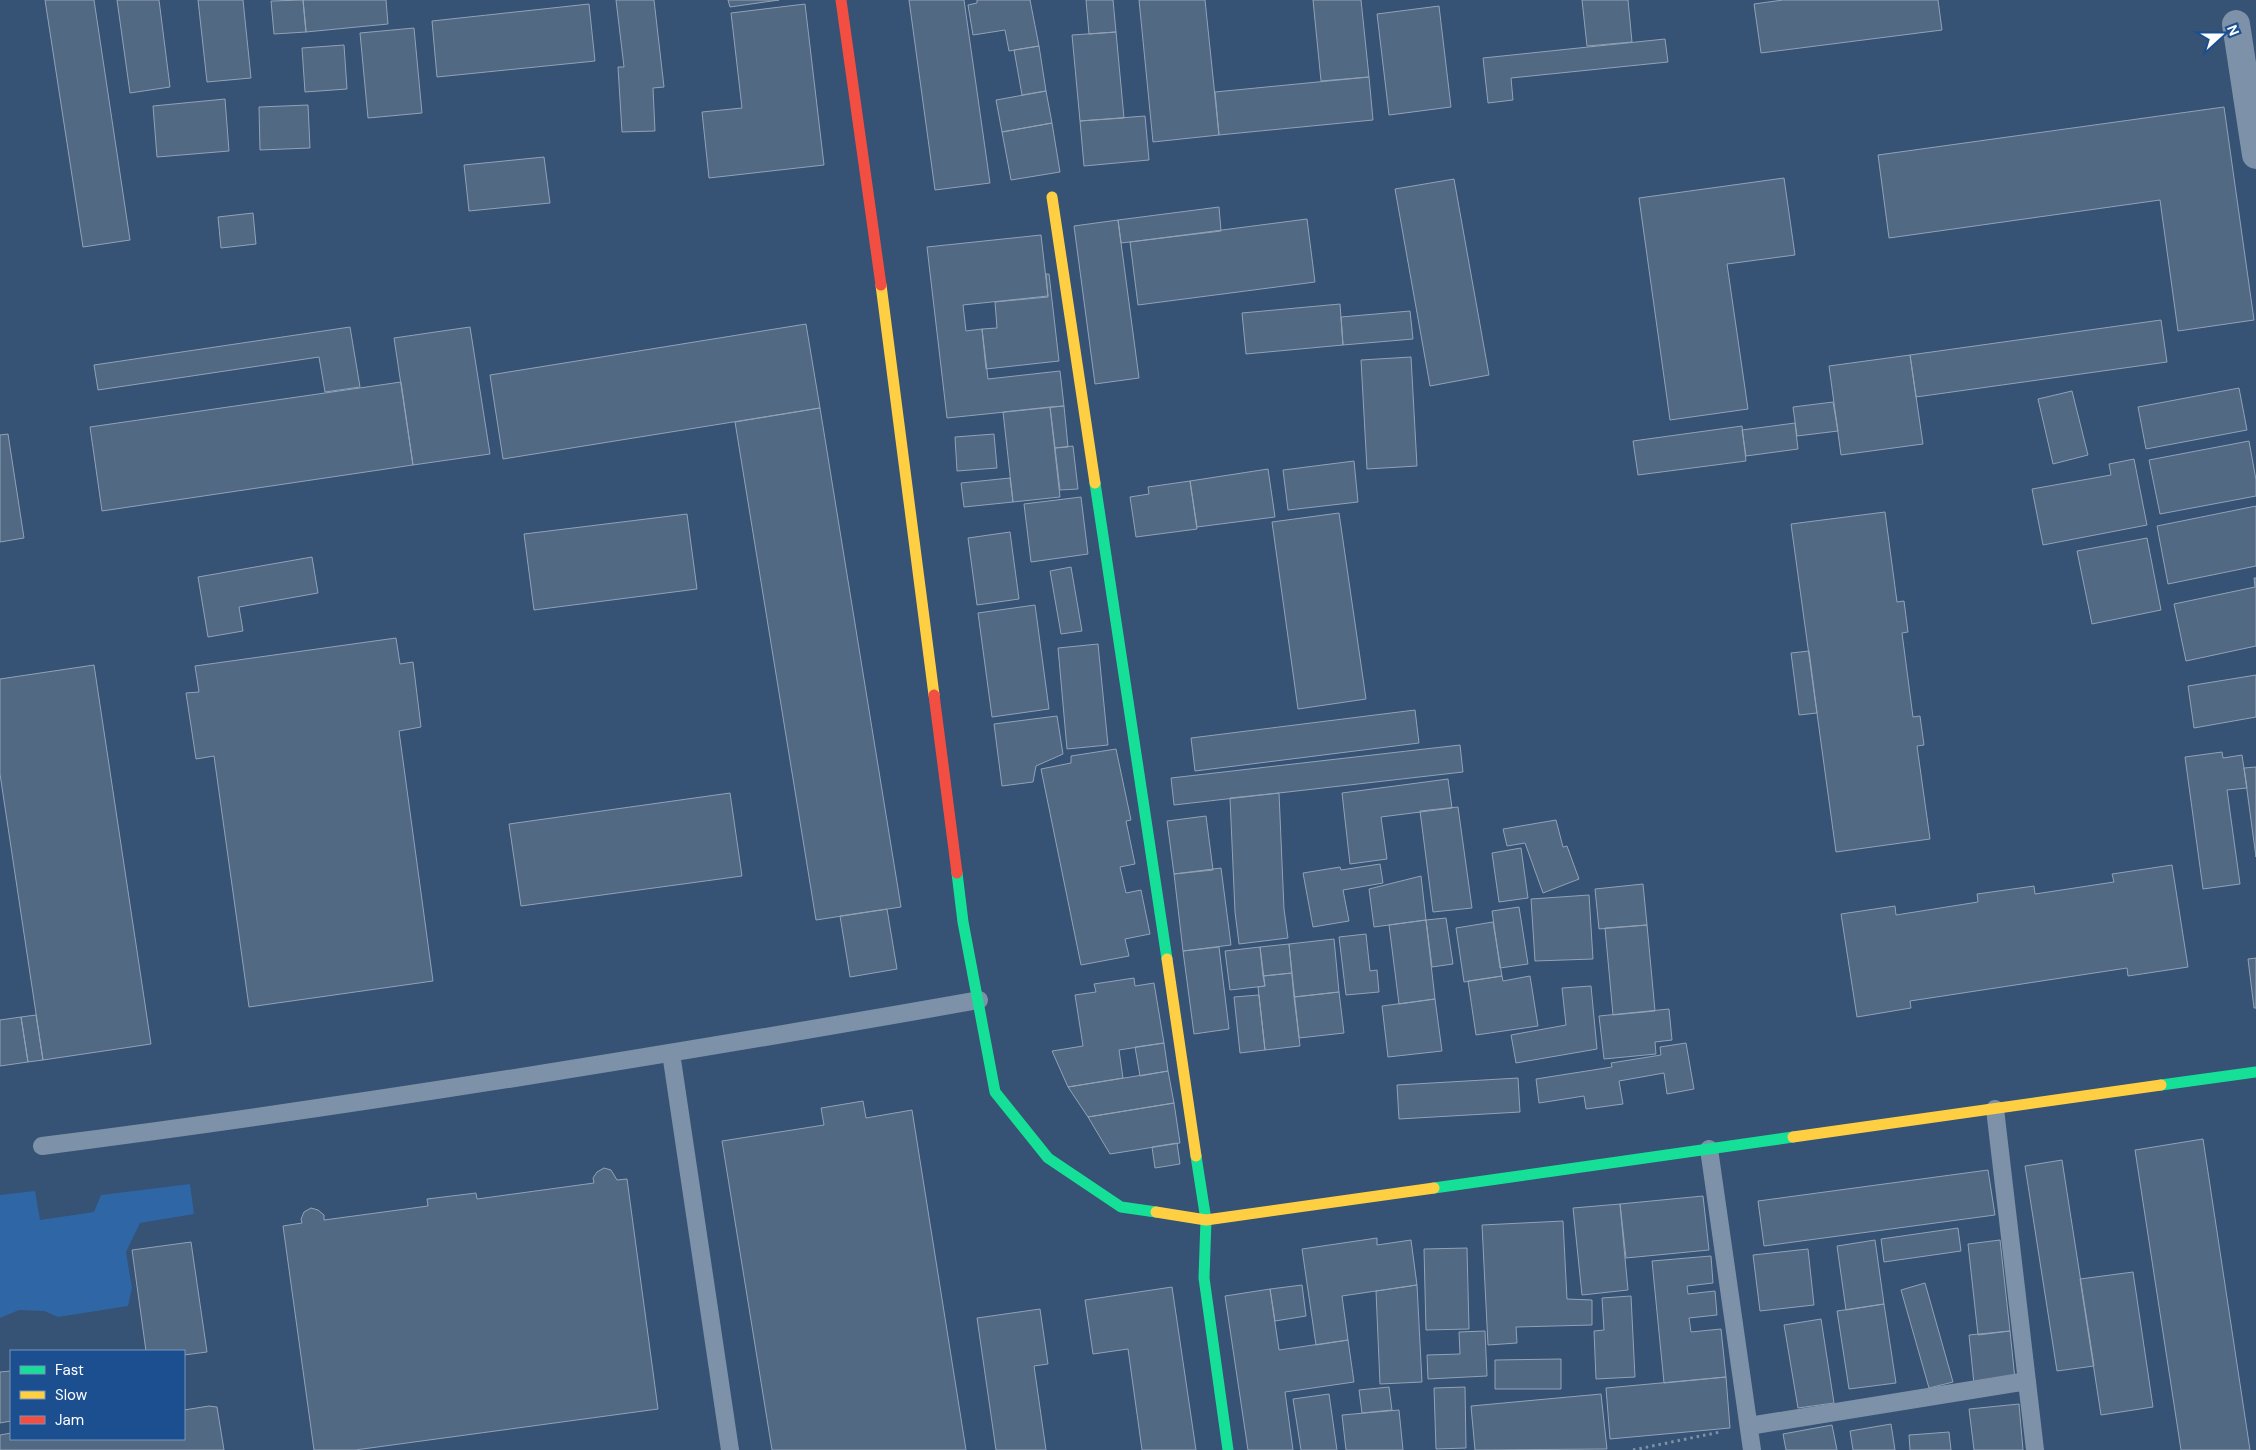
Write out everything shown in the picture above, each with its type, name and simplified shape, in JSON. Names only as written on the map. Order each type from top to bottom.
[{"type":"street","points":[[841,0],[871,212],[961,912],[995,1092],[1048,1158],[1121,1207],[1206,1220],[2256,1072]]},
{"type":"street","points":[[2236,24],[2256,155]]},
{"type":"street","points":[[1052,197],[1206,1220],[1204,1278],[1228,1450]]},
{"type":"lane","points":[[42,1146],[207,1125],[671,1053],[979,1000]]},
{"type":"lane","points":[[671,1053],[730,1450]]},
{"type":"lane","points":[[1995,1109],[2035,1450]]},
{"type":"lane","points":[[1709,1149],[1752,1450]]},
{"type":"lane","points":[[1749,1426],[2027,1381]]},
{"type":"path","points":[[1633,1450],[1749,1426]]},
{"type":"shaded area","points":[[190,1184],[194,1214],[140,1223],[126,1252],[132,1288],[128,1306],[58,1317],[44,1311],[19,1310],[0,1318],[0,1195],[35,1191],[40,1220],[94,1212],[101,1195]]},
{"type":"building","points":[[45,0],[94,0],[130,240],[83,247]]},
{"type":"building","points":[[117,0],[159,0],[170,87],[130,93]]},
{"type":"building","points":[[198,0],[243,0],[251,78],[207,82]]},
{"type":"building","points":[[303,0],[306,32],[274,34],[271,1]]},
{"type":"building","points":[[303,0],[386,0],[388,24],[306,32]]},
{"type":"building","points":[[616,0],[654,0],[664,87],[653,88],[655,131],[622,132],[618,67],[624,67]]},
{"type":"building","points":[[728,0],[779,0],[730,7]]},
{"type":"building","points":[[909,0],[964,0],[990,183],[935,190]]},
{"type":"building","points":[[977,0],[1030,0],[1039,46],[1009,51],[1005,30],[973,35],[968,5],[977,3]]},
{"type":"building","points":[[1086,0],[1113,0],[1116,32],[1089,34]]},
{"type":"building","points":[[1139,0],[1205,0],[1219,135],[1153,142]]},
{"type":"building","points":[[1313,0],[1361,0],[1369,77],[1321,81]]},
{"type":"building","points":[[1582,0],[1628,0],[1632,42],[1587,46]]},
{"type":"building","points":[[1783,0],[1938,0],[1942,30],[1761,53],[1754,4]]},
{"type":"building","points":[[589,4],[595,61],[437,77],[432,21]]},
{"type":"building","points":[[805,4],[824,165],[709,178],[702,112],[742,108],[731,13]]},
{"type":"building","points":[[1439,6],[1451,107],[1389,115],[1377,14]]},
{"type":"building","points":[[414,28],[422,113],[368,118],[360,33]]},
{"type":"building","points":[[1116,32],[1124,118],[1080,121],[1072,35]]},
{"type":"building","points":[[1665,39],[1668,62],[1511,78],[1513,100],[1488,103],[1483,58]]},
{"type":"building","points":[[344,45],[347,89],[305,92],[302,48]]},
{"type":"building","points":[[1039,46],[1046,91],[1022,95],[1014,50]]},
{"type":"building","points":[[1369,77],[1373,120],[1219,135],[1215,92]]},
{"type":"building","points":[[1046,91],[1052,123],[1002,132],[996,100]]},
{"type":"building","points":[[225,99],[229,151],[157,157],[153,106]]},
{"type":"building","points":[[308,105],[310,148],[260,150],[259,107]]},
{"type":"building","points":[[2224,107],[2254,320],[2178,331],[2160,200],[1889,238],[1878,155]]},
{"type":"building","points":[[1145,116],[1149,160],[1084,166],[1080,121]]},
{"type":"building","points":[[1052,123],[1060,172],[1011,180],[1002,132]]},
{"type":"building","points":[[544,157],[550,203],[469,211],[464,165]]},
{"type":"building","points":[[1784,178],[1795,255],[1727,264],[1748,409],[1670,420],[1639,198]]},
{"type":"building","points":[[1454,179],[1489,375],[1430,386],[1395,189]]},
{"type":"building","points":[[1219,207],[1221,231],[1121,243],[1118,220]]},
{"type":"building","points":[[253,213],[256,244],[221,248],[218,217]]},
{"type":"building","points":[[1307,219],[1315,282],[1138,305],[1130,242]]},
{"type":"building","points":[[1118,220],[1139,378],[1095,384],[1074,226]]},
{"type":"building","points":[[1041,235],[1048,296],[963,305],[966,331],[982,329],[988,379],[1060,371],[1064,406],[947,418],[927,247]]},
{"type":"building","points":[[1046,274],[1049,274],[1059,361],[986,369],[982,329],[997,328],[995,302],[1048,297]]},
{"type":"building","points":[[1340,304],[1343,345],[1246,354],[1242,313]]},
{"type":"building","points":[[1410,311],[1413,339],[1343,345],[1341,317]]},
{"type":"building","points":[[2161,320],[2167,362],[1916,397],[1910,355]]},
{"type":"building","points":[[806,324],[820,408],[503,459],[490,375]]},
{"type":"building","points":[[350,327],[360,387],[325,392],[319,357],[98,390],[94,365]]},
{"type":"building","points":[[470,327],[490,454],[413,465],[394,338]]},
{"type":"building","points":[[1910,355],[1923,444],[1841,455],[1829,366]]},
{"type":"building","points":[[1411,357],[1417,466],[1367,469],[1361,360]]},
{"type":"building","points":[[401,382],[413,465],[102,511],[90,427]]},
{"type":"building","points":[[2239,388],[2247,430],[2146,449],[2138,407]]},
{"type":"building","points":[[2072,391],[2088,455],[2053,464],[2038,399]]},
{"type":"building","points":[[1833,402],[1838,431],[1797,436],[1793,407]]},
{"type":"building","points":[[1064,406],[1068,447],[1055,448],[1050,407]]},
{"type":"building","points":[[1050,407],[1060,497],[1013,502],[1003,412]]},
{"type":"building","points":[[820,408],[901,907],[816,920],[735,422]]},
{"type":"building","points":[[1795,423],[1798,449],[1746,456],[1742,430]]},
{"type":"building","points":[[1742,426],[1746,461],[1638,475],[1633,441]]},
{"type":"building","points":[[8,434],[24,538],[0,542],[0,435]]},
{"type":"building","points":[[994,434],[997,468],[957,471],[955,437]]},
{"type":"building","points":[[2249,441],[2256,480],[2256,496],[2160,514],[2149,460]]},
{"type":"building","points":[[1073,446],[1078,489],[1060,490],[1055,448]]},
{"type":"building","points":[[2134,459],[2147,525],[2043,545],[2032,489],[2111,475],[2109,464]]},
{"type":"building","points":[[1354,461],[1358,502],[1288,510],[1283,470]]},
{"type":"building","points":[[1268,469],[1275,517],[1197,527],[1190,481]]},
{"type":"building","points":[[1010,478],[1013,502],[964,507],[961,483]]},
{"type":"building","points":[[1190,481],[1197,529],[1136,537],[1130,497],[1149,494],[1148,487]]},
{"type":"building","points":[[1081,497],[1088,554],[1031,562],[1024,504]]},
{"type":"building","points":[[2256,506],[2256,566],[2168,584],[2157,526]]},
{"type":"building","points":[[1885,512],[1897,602],[1904,601],[1908,632],[1902,633],[1913,717],[1920,716],[1924,745],[1917,746],[1930,839],[1836,852],[1791,524]]},
{"type":"building","points":[[1339,513],[1366,699],[1298,709],[1272,522]]},
{"type":"building","points":[[687,514],[697,589],[534,610],[524,534]]},
{"type":"building","points":[[1010,532],[1019,599],[977,605],[968,538]]},
{"type":"building","points":[[2147,538],[2161,610],[2092,624],[2077,551]]},
{"type":"building","points":[[312,557],[318,593],[239,607],[243,631],[208,637],[198,577]]},
{"type":"building","points":[[1071,567],[1082,631],[1061,634],[1050,571]]},
{"type":"building","points":[[2254,578],[2256,578],[2256,646],[2186,661],[2174,604],[2255,587]]},
{"type":"building","points":[[1035,605],[1049,709],[992,717],[978,613]]},
{"type":"building","points":[[396,638],[400,664],[413,662],[421,727],[399,731],[433,981],[249,1007],[214,756],[196,759],[186,693],[199,692],[195,666]]},
{"type":"building","points":[[1098,644],[1108,745],[1067,749],[1058,648]]},
{"type":"building","points":[[1809,651],[1817,713],[1799,715],[1791,653]]},
{"type":"building","points":[[94,665],[151,1044],[43,1060],[0,774],[0,679]]},
{"type":"building","points":[[2256,675],[2256,717],[2194,728],[2188,686]]},
{"type":"building","points":[[1415,710],[1419,743],[1195,771],[1191,738]]},
{"type":"building","points":[[1057,716],[1063,754],[1036,766],[1033,782],[1002,786],[994,724]]},
{"type":"building","points":[[1460,745],[1463,772],[1174,805],[1171,778]]},
{"type":"building","points":[[1116,749],[1131,820],[1126,821],[1135,864],[1120,867],[1126,893],[1141,890],[1150,934],[1125,939],[1129,956],[1081,965],[1041,769],[1071,763],[1071,756]]},
{"type":"building","points":[[2222,752],[2223,758],[2242,755],[2247,788],[2227,790],[2240,884],[2203,889],[2185,757]]},
{"type":"building","points":[[2256,767],[2256,857],[2244,768]]},
{"type":"building","points":[[1448,779],[1452,808],[1381,817],[1387,859],[1350,864],[1342,793]]},
{"type":"building","points":[[730,793],[742,876],[521,906],[509,824]]},
{"type":"building","points":[[1279,793],[1284,909],[1288,938],[1239,944],[1235,912],[1230,798]]},
{"type":"building","points":[[1458,807],[1472,908],[1433,912],[1420,811]]},
{"type":"building","points":[[1206,816],[1213,870],[1174,874],[1167,821]]},
{"type":"building","points":[[1556,820],[1563,847],[1567,846],[1579,879],[1543,893],[1525,843],[1507,846],[1503,829]]},
{"type":"building","points":[[1521,848],[1528,898],[1499,902],[1492,853]]},
{"type":"building","points":[[1380,864],[1383,883],[1343,890],[1349,921],[1313,927],[1303,873],[1340,867],[1341,870]]},
{"type":"building","points":[[2172,865],[2188,967],[2128,976],[2127,968],[1910,1001],[1911,1008],[1857,1017],[1841,914],[1895,906],[1896,915],[1978,902],[1977,894],[2034,886],[2035,894],[2114,882],[2112,874]]},
{"type":"building","points":[[1221,868],[1231,945],[1183,951],[1174,874]]},
{"type":"building","points":[[1421,876],[1426,920],[1374,927],[1369,889]]},
{"type":"building","points":[[1643,884],[1647,925],[1599,929],[1595,889]]},
{"type":"building","points":[[1589,895],[1593,959],[1535,961],[1531,899]]},
{"type":"building","points":[[1519,907],[1528,964],[1500,968],[1492,911]]},
{"type":"building","points":[[887,909],[897,969],[850,977],[840,916]]},
{"type":"building","points":[[1446,918],[1453,964],[1432,967],[1426,920]]},
{"type":"building","points":[[1426,920],[1435,999],[1399,1004],[1389,925]]},
{"type":"building","points":[[1493,922],[1502,976],[1464,982],[1456,928]]},
{"type":"building","points":[[1647,925],[1655,1011],[1613,1015],[1605,928]]},
{"type":"building","points":[[1366,934],[1370,971],[1377,970],[1379,992],[1346,995],[1339,937]]},
{"type":"building","points":[[1334,939],[1339,992],[1294,997],[1289,944]]},
{"type":"building","points":[[1289,944],[1292,973],[1263,976],[1260,947]]},
{"type":"building","points":[[1219,947],[1229,1029],[1194,1034],[1183,951]]},
{"type":"building","points":[[1260,947],[1265,986],[1230,990],[1225,951]]},
{"type":"building","points":[[2256,958],[2256,1008],[2254,1008],[2248,959]]},
{"type":"building","points":[[1292,973],[1300,1046],[1265,1050],[1258,987],[1265,986],[1263,976]]},
{"type":"building","points":[[1502,976],[1503,981],[1530,976],[1538,1026],[1476,1035],[1468,981]]},
{"type":"building","points":[[1134,978],[1135,986],[1154,983],[1164,1043],[1119,1050],[1123,1078],[1068,1087],[1052,1051],[1083,1046],[1075,995],[1096,992],[1094,984]]},
{"type":"building","points":[[1591,986],[1597,1049],[1516,1063],[1511,1035],[1566,1025],[1562,988]]},
{"type":"building","points":[[1339,992],[1344,1033],[1299,1038],[1294,997]]},
{"type":"building","points":[[1259,995],[1265,1050],[1240,1053],[1234,997]]},
{"type":"building","points":[[1435,999],[1442,1051],[1388,1057],[1382,1006]]},
{"type":"building","points":[[1669,1009],[1672,1040],[1655,1042],[1656,1054],[1604,1059],[1599,1016]]},
{"type":"building","points":[[36,1015],[43,1060],[28,1062],[21,1017]]},
{"type":"building","points":[[21,1017],[28,1062],[0,1066],[0,1020]]},
{"type":"building","points":[[1164,1043],[1168,1071],[1140,1076],[1135,1047]]},
{"type":"building","points":[[1686,1043],[1694,1089],[1667,1094],[1664,1073],[1619,1081],[1623,1104],[1586,1109],[1584,1096],[1539,1103],[1536,1079],[1612,1067],[1611,1063],[1661,1055],[1660,1047]]},
{"type":"building","points":[[1168,1071],[1174,1103],[1088,1117],[1068,1087]]},
{"type":"building","points":[[1518,1078],[1520,1112],[1399,1119],[1397,1085]]},
{"type":"building","points":[[863,1101],[866,1118],[912,1110],[966,1450],[772,1450],[722,1141],[824,1125],[821,1108]]},
{"type":"building","points":[[1174,1103],[1180,1143],[1110,1154],[1088,1117]]},
{"type":"building","points":[[2203,1139],[2250,1450],[2181,1450],[2135,1150]]},
{"type":"building","points":[[1177,1143],[1180,1164],[1155,1168],[1152,1147]]},
{"type":"building","points":[[2062,1160],[2094,1366],[2057,1371],[2025,1166]]},
{"type":"building","points":[[604,1168],[611,1170],[617,1180],[627,1179],[658,1409],[355,1450],[314,1450],[283,1226],[302,1223],[301,1219],[304,1212],[311,1208],[318,1210],[324,1215],[324,1220],[428,1206],[427,1199],[476,1193],[477,1199],[594,1183],[593,1178],[597,1172]]},
{"type":"building","points":[[1988,1170],[1995,1215],[1764,1246],[1758,1201]]},
{"type":"building","points":[[1703,1196],[1709,1250],[1626,1258],[1620,1204]]},
{"type":"building","points":[[1620,1204],[1628,1290],[1582,1295],[1573,1208]]},
{"type":"building","points":[[1563,1221],[1567,1299],[1592,1300],[1592,1325],[1516,1327],[1517,1343],[1488,1345],[1482,1225]]},
{"type":"building","points":[[1958,1228],[1961,1251],[1884,1262],[1881,1239]]},
{"type":"building","points":[[1377,1238],[1377,1245],[1411,1240],[1417,1285],[1342,1296],[1348,1340],[1316,1345],[1302,1249]]},
{"type":"building","points":[[1875,1240],[1884,1304],[1846,1310],[1837,1246]]},
{"type":"building","points":[[2000,1240],[2010,1331],[1978,1335],[1968,1244]]},
{"type":"building","points":[[191,1242],[207,1352],[185,1355],[185,1350],[146,1350],[132,1250]]},
{"type":"building","points":[[1467,1248],[1469,1329],[1426,1330],[1424,1249]]},
{"type":"building","points":[[1808,1249],[1814,1305],[1760,1311],[1753,1255]]},
{"type":"building","points":[[1711,1256],[1713,1283],[1687,1286],[1688,1294],[1715,1291],[1717,1315],[1689,1318],[1691,1332],[1721,1329],[1726,1377],[1664,1383],[1652,1261]]},
{"type":"building","points":[[2133,1272],[2153,1407],[2101,1415],[2080,1279]]},
{"type":"building","points":[[1925,1283],[1953,1382],[1929,1388],[1901,1290]]},
{"type":"building","points":[[1302,1285],[1306,1316],[1275,1321],[1270,1289]]},
{"type":"building","points":[[1417,1285],[1422,1382],[1380,1384],[1376,1291]]},
{"type":"building","points":[[1172,1287],[1196,1450],[1142,1450],[1128,1349],[1093,1354],[1085,1300]]},
{"type":"building","points":[[1270,1289],[1279,1350],[1348,1340],[1354,1382],[1285,1392],[1293,1450],[1248,1450],[1225,1296]]},
{"type":"building","points":[[1631,1296],[1635,1377],[1596,1379],[1594,1331],[1604,1330],[1602,1298]]},
{"type":"building","points":[[1884,1304],[1896,1383],[1849,1389],[1837,1311]]},
{"type":"building","points":[[1040,1309],[1048,1364],[1034,1366],[1046,1450],[996,1450],[977,1318]]},
{"type":"building","points":[[1821,1319],[1834,1403],[1798,1408],[1784,1325]]},
{"type":"building","points":[[1485,1331],[1487,1376],[1428,1379],[1427,1355],[1460,1354],[1459,1332]]},
{"type":"building","points":[[2010,1331],[2015,1379],[1974,1384],[1969,1335]]},
{"type":"building","points":[[1561,1359],[1561,1389],[1495,1389],[1495,1360]]},
{"type":"building","points":[[10,1371],[10,1421],[0,1423],[0,1372]]},
{"type":"building","points":[[1726,1377],[1730,1428],[1610,1439],[1606,1388]]},
{"type":"building","points":[[1389,1387],[1392,1410],[1362,1413],[1359,1390]]},
{"type":"building","points":[[1465,1387],[1466,1448],[1436,1449],[1434,1388]]},
{"type":"building","points":[[1329,1394],[1337,1450],[1301,1450],[1293,1399]]},
{"type":"building","points":[[1601,1394],[1607,1449],[1475,1450],[1471,1406]]},
{"type":"building","points":[[2019,1404],[2023,1450],[1974,1450],[1969,1409]]},
{"type":"building","points":[[209,1406],[217,1407],[224,1450],[0,1450],[0,1435],[10,1433],[10,1440],[185,1440],[185,1410]]},
{"type":"building","points":[[1399,1410],[1403,1450],[1346,1450],[1342,1415]]},
{"type":"building","points":[[1891,1424],[1895,1450],[1853,1450],[1850,1431]]},
{"type":"building","points":[[1832,1425],[1837,1450],[1786,1450],[1783,1434]]},
{"type":"building","points":[[1949,1432],[1951,1450],[1910,1450],[1909,1435]]},
{"type":"traffic: fast","points":[[1095,483],[1167,959]]},
{"type":"traffic: fast","points":[[957,873],[963,922],[995,1092],[1048,1158],[1121,1207],[1156,1212]]},
{"type":"traffic: fast","points":[[2161,1085],[2256,1072]]},
{"type":"traffic: fast","points":[[1434,1188],[1793,1137]]},
{"type":"traffic: fast","points":[[1196,1156],[1206,1220],[1204,1278],[1228,1450]]},
{"type":"traffic: slow","points":[[1052,197],[1095,483]]},
{"type":"traffic: slow","points":[[881,285],[934,695]]},
{"type":"traffic: slow","points":[[1167,959],[1196,1156]]},
{"type":"traffic: slow","points":[[1793,1137],[2161,1085]]},
{"type":"traffic: slow","points":[[1156,1212],[1206,1220],[1434,1188]]},
{"type":"traffic: jam","points":[[841,0],[881,285]]},
{"type":"traffic: jam","points":[[934,695],[957,873]]}]
